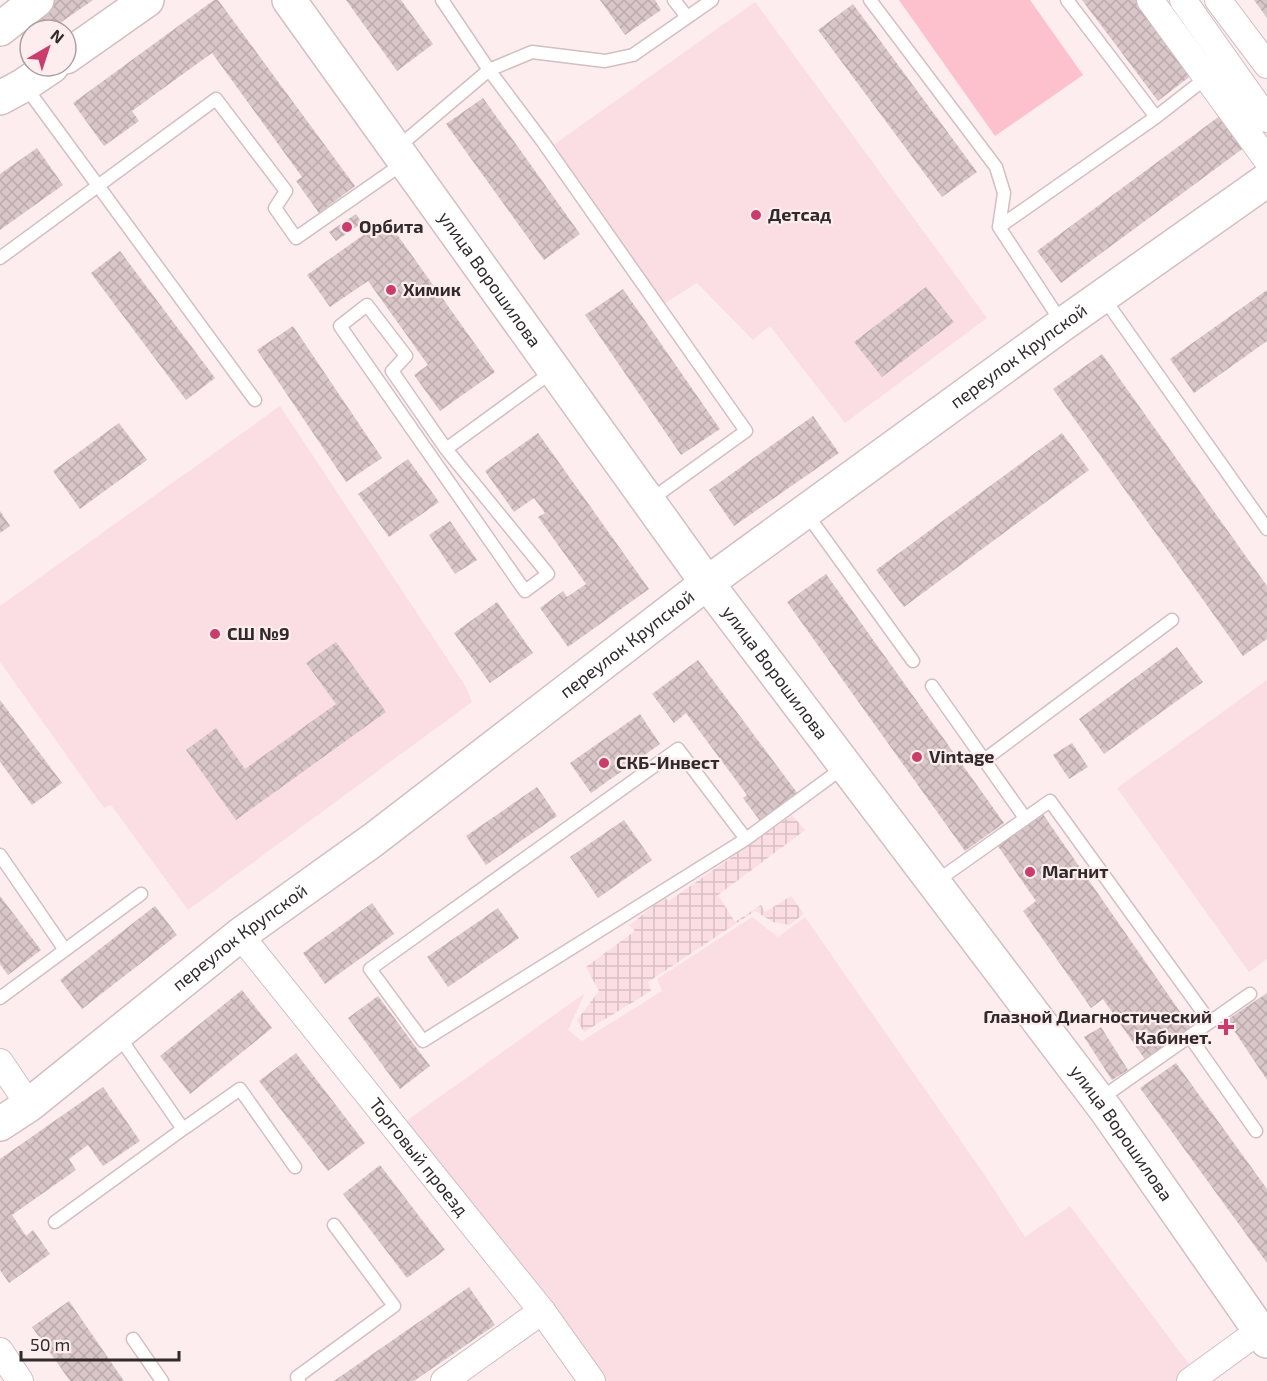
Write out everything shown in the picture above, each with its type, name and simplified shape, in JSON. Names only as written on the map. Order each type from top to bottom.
[{"type":"street","points":[[0,29],[37,0]]},
{"type":"street","points":[[78,49],[147,0]]},
{"type":"street","name":"улица Ворошилова","points":[[289,0],[707,583],[1099,1100],[1264,1332]]},
{"type":"street","points":[[1150,0],[1267,160]]},
{"type":"street","points":[[1183,0],[1267,119]]},
{"type":"street","points":[[1218,0],[1263,52]]},
{"type":"street","points":[[12,92],[34,78]]},
{"type":"street","name":"переулок Крупской","points":[[0,1124],[29,1105],[240,936],[374,840],[707,583],[1063,324],[1267,180]]},
{"type":"street","name":"Торговый проезд","points":[[240,936],[542,1311],[592,1381]]},
{"type":"street","points":[[0,1062],[29,1105]]},
{"type":"street","points":[[444,1381],[542,1311]]},
{"type":"street","points":[[1190,1381],[1264,1332]]},
{"type":"street","points":[[0,1351],[20,1381]]},
{"type":"lane","points":[[441,0],[746,431],[648,502]]},
{"type":"lane","points":[[674,0],[687,17]]},
{"type":"lane","points":[[0,258],[216,99],[286,191],[275,208],[296,238],[401,155],[489,70],[532,52],[605,61],[633,55],[712,0]]},
{"type":"lane","points":[[870,0],[996,167],[1004,193],[999,226],[1063,324]]},
{"type":"lane","points":[[1067,0],[1156,117]]},
{"type":"lane","points":[[999,226],[1156,117],[1206,78]]},
{"type":"lane","points":[[12,92],[97,187],[255,400]]},
{"type":"lane","points":[[1103,296],[1267,529]]},
{"type":"lane","points":[[367,305],[406,356],[392,371],[446,449],[548,574],[525,591],[339,326],[367,305]]},
{"type":"lane","points":[[446,449],[554,370]]},
{"type":"lane","points":[[806,512],[913,661]]},
{"type":"lane","points":[[984,760],[1172,620]]},
{"type":"lane","points":[[932,686],[1025,818]]},
{"type":"lane","points":[[746,839],[678,749],[370,969],[423,1041],[746,839],[845,766]]},
{"type":"lane","points":[[933,884],[1050,801],[1210,1022]]},
{"type":"lane","points":[[0,855],[65,950]]},
{"type":"lane","points":[[0,998],[141,894]]},
{"type":"lane","points":[[1099,1100],[1250,994]]},
{"type":"lane","points":[[117,1034],[183,1129]]},
{"type":"lane","points":[[1190,1036],[1256,1131]]},
{"type":"lane","points":[[55,1222],[240,1089],[295,1167]]},
{"type":"lane","points":[[296,1380],[394,1306],[334,1225]]},
{"type":"lane","points":[[133,1339],[162,1381]]},
{"type":"shaded area","points":[[899,0],[1030,0],[1083,75],[995,136]]},
{"type":"shaded area","name":"Детсад","points":[[755,2],[987,318],[845,423],[770,326],[753,340],[697,283],[664,304],[552,146]]},
{"type":"shaded area","name":"СШ №9","points":[[280,406],[466,687],[472,702],[188,910],[111,805],[104,808],[0,662],[0,606]]},
{"type":"shaded area","points":[[1267,680],[1267,959],[1249,972],[1117,788]]},
{"type":"shaded area","points":[[792,815],[805,830],[718,895],[735,922],[761,905],[765,912],[791,896],[804,914],[789,925],[773,922],[755,911],[648,982],[651,991],[584,1032],[577,1020],[599,991],[586,967],[635,931],[630,925],[664,897],[669,901]]},
{"type":"shaded area","points":[[752,917],[778,937],[805,917],[986,1177],[1025,1237],[1070,1206],[1198,1376],[1190,1381],[592,1381],[406,1121],[585,993],[568,1030],[582,1041],[662,991],[657,979]]},
{"type":"building","points":[[54,0],[93,0],[67,18],[29,18]]},
{"type":"building","points":[[214,0],[218,0],[355,186],[319,213],[296,181],[302,177],[212,53],[132,111],[139,121],[104,146],[73,103]]},
{"type":"building","points":[[346,0],[401,0],[433,44],[397,71]]},
{"type":"building","points":[[600,0],[655,0],[661,10],[625,35]]},
{"type":"building","points":[[1082,0],[1137,0],[1193,74],[1158,101]]},
{"type":"building","points":[[1254,0],[1267,0],[1267,18]]},
{"type":"building","points":[[853,4],[977,172],[942,197],[818,30]]},
{"type":"building","points":[[483,98],[580,234],[544,260],[446,124]]},
{"type":"building","points":[[1221,115],[1245,147],[1061,283],[1037,251]]},
{"type":"building","points":[[37,148],[63,185],[0,230],[0,174]]},
{"type":"building","points":[[356,214],[362,223],[336,241],[329,232]]},
{"type":"building","points":[[386,219],[495,372],[440,411],[414,375],[428,365],[368,281],[330,307],[307,275]]},
{"type":"building","points":[[120,251],[215,378],[186,400],[91,273]]},
{"type":"building","points":[[926,287],[954,322],[882,377],[854,342]]},
{"type":"building","points":[[623,289],[720,429],[681,455],[585,315]]},
{"type":"building","points":[[1267,290],[1267,341],[1194,393],[1170,359]]},
{"type":"building","points":[[293,326],[382,458],[346,482],[257,350]]},
{"type":"building","points":[[1102,354],[1267,586],[1267,639],[1243,656],[1053,389]]},
{"type":"building","points":[[813,416],[839,453],[734,526],[709,490]]},
{"type":"building","points":[[119,423],[147,460],[80,509],[53,471]]},
{"type":"building","points":[[538,433],[649,589],[568,647],[540,608],[563,591],[567,597],[586,584],[538,517],[545,513],[534,498],[514,512],[485,471]]},
{"type":"building","points":[[1062,433],[1089,470],[904,607],[876,570]]},
{"type":"building","points":[[408,459],[439,502],[389,537],[358,494]]},
{"type":"building","points":[[0,511],[10,526],[0,533]]},
{"type":"building","points":[[450,521],[477,560],[455,574],[429,535]]},
{"type":"building","points":[[826,574],[1004,823],[965,851],[787,602]]},
{"type":"building","points":[[497,602],[533,653],[490,683],[454,633]]},
{"type":"building","points":[[336,642],[386,712],[236,820],[186,750],[216,728],[245,769],[336,704],[306,663]]},
{"type":"building","points":[[1177,647],[1203,682],[1104,754],[1079,719]]},
{"type":"building","points":[[698,660],[798,794],[760,821],[743,798],[747,795],[686,713],[674,723],[652,694]]},
{"type":"building","points":[[0,700],[62,783],[32,805],[0,762]]},
{"type":"building","points":[[640,714],[660,744],[591,793],[570,763]]},
{"type":"building","points":[[1072,743],[1088,767],[1069,779],[1053,755]]},
{"type":"building","points":[[537,787],[557,816],[486,865],[466,836]]},
{"type":"building","points":[[1040,810],[1192,1029],[1146,1061],[1103,999],[1091,1008],[1023,911],[1036,901],[995,842]]},
{"type":"building","points":[[624,820],[652,860],[598,898],[570,857]]},
{"type":"building","points":[[0,896],[41,950],[8,975],[0,964]]},
{"type":"building","points":[[372,903],[394,934],[325,984],[303,953]]},
{"type":"building","points":[[155,906],[177,935],[82,1009],[60,980]]},
{"type":"building","points":[[498,908],[519,938],[448,987],[427,957]]},
{"type":"building","points":[[242,990],[272,1028],[190,1094],[160,1056]]},
{"type":"building","points":[[1267,993],[1267,1080],[1227,1020]]},
{"type":"building","points":[[378,996],[430,1066],[400,1089],[348,1018]]},
{"type":"building","points":[[1101,1027],[1128,1070],[1112,1080],[1084,1037]]},
{"type":"building","points":[[296,1053],[365,1143],[328,1171],[259,1081]]},
{"type":"building","points":[[1176,1063],[1267,1189],[1267,1263],[1140,1088]]},
{"type":"building","points":[[103,1087],[140,1141],[103,1166],[88,1145],[69,1159],[76,1170],[12,1215],[26,1236],[33,1230],[50,1254],[9,1283],[0,1270],[0,1159]]},
{"type":"building","points":[[380,1165],[445,1250],[407,1278],[343,1194]]},
{"type":"building","points":[[469,1287],[495,1325],[414,1381],[334,1381]]},
{"type":"building","points":[[69,1301],[124,1381],[70,1381],[32,1327]]},
{"type":"place","name":"Детсад","points":[[756,215]]},
{"type":"place","name":"Орбита","points":[[347,227]]},
{"type":"place","name":"Химик","points":[[391,290]]},
{"type":"place","name":"СШ №9","points":[[215,634]]},
{"type":"place","name":"Vintage","points":[[917,757]]},
{"type":"place","name":"СКБ-Инвест","points":[[604,763]]},
{"type":"place","name":"Магнит","points":[[1030,872]]},
{"type":"place","name":"Глазной Диагностический Кабинет.","points":[[1226,1027]]}]
